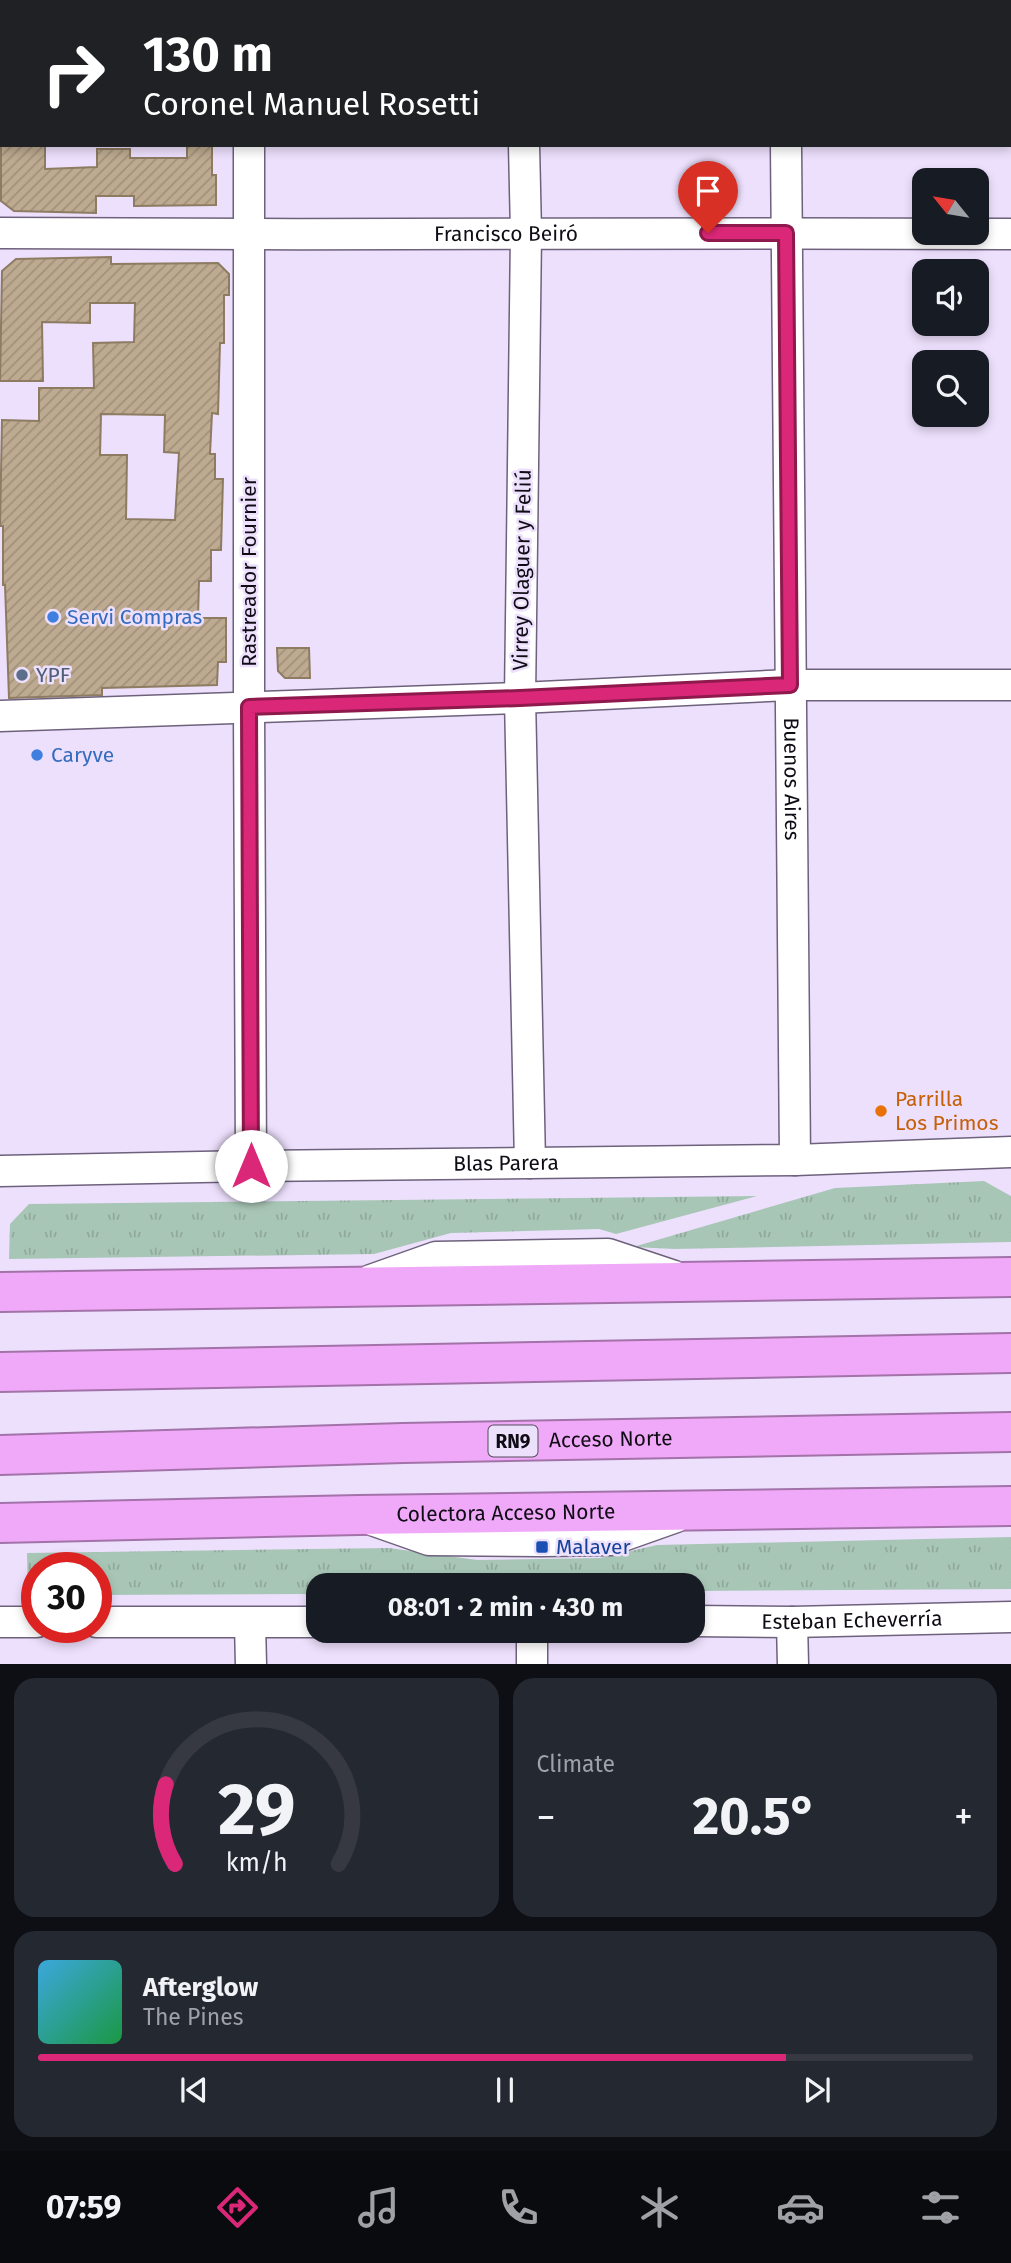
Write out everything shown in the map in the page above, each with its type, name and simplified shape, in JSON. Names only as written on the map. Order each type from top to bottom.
[{"type":"highway","points":[[13,1292],[1011,1277]]},
{"type":"highway","points":[[9,1372],[1011,1353]]},
{"type":"highway","name":"Acceso Norte","points":[[7,1455],[403,1443],[1011,1432]]},
{"type":"highway","name":"Colectora Acceso Norte","points":[[8,1523],[1011,1506]]},
{"type":"street","name":"Rastreador Fournier","points":[[249,147],[251,1166]]},
{"type":"street","name":"Virrey Olaguer y Feliú","points":[[524,147],[526,233],[520,698],[530,1163]]},
{"type":"street","name":"Buenos Aires","points":[[786,147],[795,1160]]},
{"type":"street","name":"Francisco Beiró","points":[[0,233],[1011,234]]},
{"type":"street","points":[[0,716],[520,698],[790,685],[1011,685]]},
{"type":"street","name":"Blas Parera","points":[[0,1171],[795,1160],[1011,1152]]},
{"type":"street","name":"Esteban Echeverría","points":[[705,1621],[1011,1617]]},
{"type":"street","points":[[0,1622],[21,1622]]},
{"type":"street","points":[[112,1622],[306,1622]]},
{"type":"street","points":[[792,1622],[793,1664]]},
{"type":"street","points":[[250,1623],[251,1664]]},
{"type":"street","points":[[531,1643],[532,1664]]},
{"type":"green space","points":[[984,1181],[1011,1196],[1011,1242],[675,1249],[633,1247],[835,1188]]},
{"type":"green space","points":[[757,1196],[616,1234],[599,1229],[451,1233],[374,1254],[9,1259],[10,1224],[29,1204]]},
{"type":"green space","points":[[1011,1537],[1011,1589],[705,1591],[705,1573],[306,1573],[306,1594],[112,1595],[112,1552],[99,1552],[389,1548],[477,1560],[600,1558],[657,1545]]},
{"type":"building","points":[[1,147],[45,147],[45,169],[97,167],[97,149],[130,149],[130,158],[187,158],[187,147],[212,147],[216,205],[134,206],[134,196],[96,196],[96,213],[14,211],[1,201]]},
{"type":"building","points":[[111,257],[111,264],[218,263],[229,274],[229,295],[224,295],[224,343],[220,343],[218,414],[212,413],[210,454],[215,454],[215,479],[223,479],[221,550],[211,550],[211,581],[199,581],[198,618],[226,618],[226,662],[218,662],[217,685],[102,688],[102,695],[9,698],[3,526],[0,526],[2,420],[39,421],[39,388],[94,388],[93,343],[134,342],[135,303],[90,303],[90,323],[42,322],[43,381],[0,381],[2,271],[16,259]],"holes":[[[101,414],[165,415],[164,452],[179,453],[175,520],[126,519],[127,455],[100,455]]]},
{"type":"building","points":[[277,648],[309,648],[310,678],[285,678],[278,671]]},
{"type":"place","name":"Servi Compras","points":[[53,617]]},
{"type":"place","name":"YPF","points":[[22,675]]},
{"type":"place","name":"Caryve","points":[[37,755]]},
{"type":"place","name":"Parrilla Los Primos","points":[[881,1111]]},
{"type":"place","name":"Malaver","points":[[542,1547]]},
{"type":"route","points":[[251,1166],[249,707],[790,685],[786,233],[708,233]]}]
